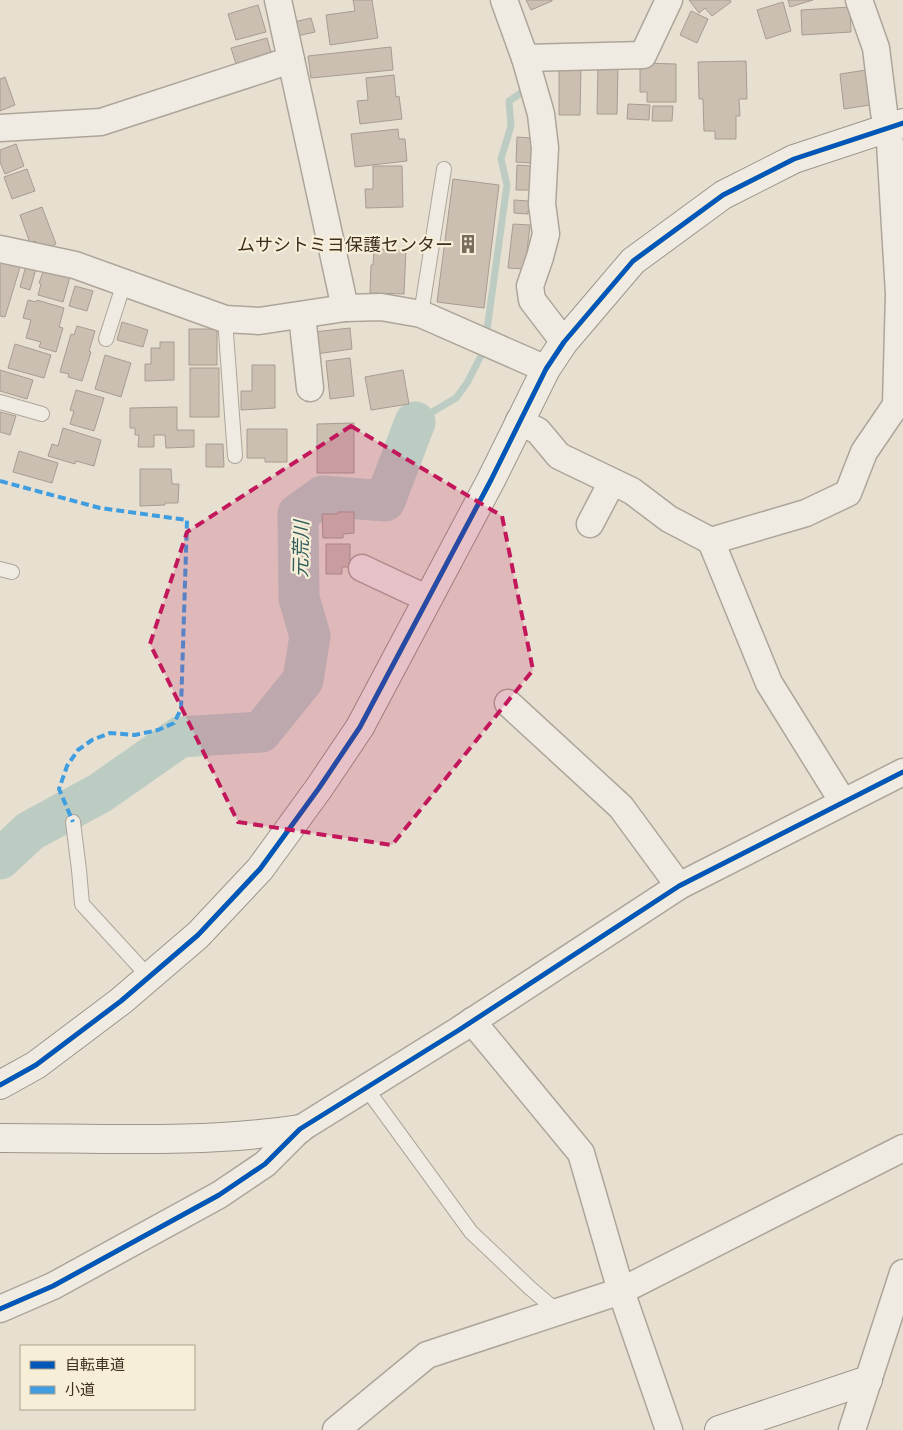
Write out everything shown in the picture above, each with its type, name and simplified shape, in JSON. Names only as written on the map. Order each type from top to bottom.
[{"type":"street","points":[[278,0],[345,308]]},
{"type":"street","points":[[504,0],[525,58],[541,114],[545,148],[542,204],[546,234],[530,286],[532,300],[564,342]]},
{"type":"street","points":[[525,58],[644,55],[669,0]]},
{"type":"street","points":[[711,541],[806,513],[848,493],[864,452],[896,405],[900,360],[899,294],[890,143],[895,126],[876,48],[859,0]]},
{"type":"street","points":[[0,128],[101,122],[291,60]]},
{"type":"street","points":[[0,1086],[36,1065],[121,1001],[198,934],[265,862],[319,788],[360,727],[491,480],[546,368],[564,342],[633,261],[723,195],[794,159],[895,126]]},
{"type":"street","points":[[0,249],[75,264],[225,319],[259,321],[345,308],[381,307],[421,314],[546,368]]},
{"type":"street","points":[[302,315],[310,388]]},
{"type":"street","points":[[519,421],[538,431],[559,456],[632,491],[669,519],[711,541],[769,684],[843,802]]},
{"type":"street","points":[[590,524],[612,482]]},
{"type":"street","points":[[362,568],[428,599]]},
{"type":"street","points":[[508,703],[621,807],[679,886]]},
{"type":"street","points":[[0,1309],[53,1286],[219,1196],[265,1164],[300,1129],[472,1021],[679,886],[903,772]]},
{"type":"street","points":[[472,1021],[581,1153],[621,1291],[669,1430]]},
{"type":"street","points":[[0,1138],[191,1139],[265,1134],[300,1129]]},
{"type":"street","points":[[336,1430],[427,1355],[621,1291],[903,1148]]},
{"type":"street","points":[[852,1430],[903,1273]]},
{"type":"street","points":[[719,1430],[868,1380]]},
{"type":"lane","points":[[421,314],[444,169]]},
{"type":"lane","points":[[106,339],[124,282]]},
{"type":"lane","points":[[225,319],[235,456]]},
{"type":"lane","points":[[0,402],[42,414]]},
{"type":"lane","points":[[73,822],[80,870],[82,904],[149,977]]},
{"type":"lane","points":[[366,1088],[471,1232],[558,1312]]},
{"type":"highlighted area","points":[[351,426],[502,516],[533,670],[392,845],[238,822],[150,644],[187,532]]},
{"type":"building","points":[[353,0],[372,0],[378,38],[330,45],[326,15],[355,11]]},
{"type":"building","points":[[526,0],[552,0],[552,1],[531,10]]},
{"type":"building","points":[[689,0],[730,0],[731,2],[712,16],[705,8],[699,13]]},
{"type":"building","points":[[788,0],[813,0],[790,7]]},
{"type":"building","points":[[783,2],[791,31],[766,39],[757,10]]},
{"type":"building","points":[[258,5],[266,32],[236,40],[228,14]]},
{"type":"building","points":[[850,7],[851,32],[802,35],[801,10]]},
{"type":"building","points":[[691,11],[708,19],[697,43],[680,35]]},
{"type":"building","points":[[311,18],[315,32],[297,36],[294,22]]},
{"type":"building","points":[[267,38],[272,56],[237,67],[231,48]]},
{"type":"building","points":[[391,47],[393,70],[311,78],[308,56]]},
{"type":"building","points":[[746,61],[747,99],[739,99],[740,116],[736,116],[736,139],[715,139],[715,131],[704,131],[703,99],[699,99],[698,62]]},
{"type":"building","points":[[640,63],[676,64],[676,102],[647,102],[647,92],[640,92]]},
{"type":"building","points":[[559,66],[581,66],[580,115],[559,115]]},
{"type":"building","points":[[598,66],[618,67],[617,114],[597,114]]},
{"type":"building","points":[[866,70],[870,105],[844,109],[840,74]]},
{"type":"building","points":[[394,75],[396,97],[399,96],[402,119],[360,124],[357,101],[368,100],[366,78]]},
{"type":"building","points":[[5,77],[15,105],[0,111],[0,79]]},
{"type":"building","points":[[628,104],[650,105],[649,120],[627,119]]},
{"type":"building","points":[[653,106],[673,106],[672,121],[652,121]]},
{"type":"building","points":[[398,129],[399,139],[405,139],[407,161],[355,167],[351,134]]},
{"type":"building","points":[[517,137],[532,138],[531,163],[516,162]]},
{"type":"building","points":[[16,144],[24,166],[5,174],[0,162],[0,150]]},
{"type":"building","points":[[517,165],[531,166],[530,190],[516,190]]},
{"type":"building","points":[[373,166],[402,166],[403,207],[366,208],[365,189],[373,189]]},
{"type":"building","points":[[27,169],[35,191],[12,199],[4,177]]},
{"type":"building","name":"ムサシトミヨ保護センター","points":[[453,179],[499,185],[484,308],[437,302]]},
{"type":"building","points":[[514,200],[529,201],[528,214],[514,213]]},
{"type":"building","points":[[42,207],[56,244],[46,248],[44,244],[37,247],[35,241],[30,243],[20,215]]},
{"type":"building","points":[[513,224],[530,225],[525,269],[508,268]]},
{"type":"building","points":[[374,249],[406,250],[404,294],[370,293],[371,265],[373,265]]},
{"type":"building","points":[[0,257],[21,264],[5,317],[0,316]]},
{"type":"building","points":[[27,262],[37,265],[30,290],[20,287]]},
{"type":"building","points":[[50,267],[71,273],[63,302],[38,295],[41,284],[39,283],[43,272],[49,273]]},
{"type":"building","points":[[75,286],[93,291],[87,311],[69,306]]},
{"type":"building","points":[[28,300],[36,302],[37,300],[64,308],[59,327],[63,328],[56,352],[39,347],[41,342],[26,338],[31,320],[23,318]]},
{"type":"building","points":[[122,322],[148,330],[143,347],[117,340]]},
{"type":"building","points":[[77,326],[95,331],[82,381],[68,377],[69,374],[60,372],[71,334],[74,335]]},
{"type":"building","points":[[350,328],[352,349],[316,354],[314,332]]},
{"type":"building","points":[[189,329],[217,329],[217,365],[189,365]]},
{"type":"building","points":[[160,342],[174,342],[174,380],[145,381],[145,364],[151,364],[151,348],[160,348]]},
{"type":"building","points":[[15,344],[51,355],[44,378],[8,368]]},
{"type":"building","points":[[105,355],[131,363],[121,397],[95,389]]},
{"type":"building","points":[[350,358],[354,396],[330,399],[326,361]]},
{"type":"building","points":[[252,365],[275,365],[275,408],[241,410],[241,391],[252,391]]},
{"type":"building","points":[[190,368],[219,368],[219,417],[190,417]]},
{"type":"building","points":[[0,370],[33,380],[27,399],[0,391]]},
{"type":"building","points":[[403,370],[409,404],[371,410],[365,377]]},
{"type":"building","points":[[76,390],[104,398],[94,431],[70,424],[74,411],[70,410]]},
{"type":"building","points":[[177,407],[177,430],[194,430],[194,447],[166,448],[165,435],[154,435],[154,447],[138,447],[139,435],[135,435],[135,428],[130,428],[130,408]]},
{"type":"building","points":[[0,412],[16,416],[10,435],[0,432]]},
{"type":"building","points":[[354,423],[354,473],[317,473],[317,424]]},
{"type":"building","points":[[63,428],[101,440],[94,466],[76,461],[75,464],[48,456],[52,444],[58,446]]},
{"type":"building","points":[[247,429],[287,429],[287,462],[265,462],[265,458],[247,458]]},
{"type":"building","points":[[206,444],[223,444],[224,467],[206,467]]},
{"type":"building","points":[[19,451],[58,463],[52,483],[13,472]]},
{"type":"building","points":[[140,469],[171,469],[172,484],[179,484],[178,503],[140,506]]},
{"type":"building","points":[[338,512],[354,512],[354,533],[343,534],[343,538],[323,538],[322,514],[338,514]]},
{"type":"building","points":[[326,544],[350,544],[350,567],[342,567],[342,574],[326,574]]},
{"type":"waterway","name":"元荒川","points":[[486,337],[507,185],[501,159],[511,126],[509,101],[527,89]]},
{"type":"waterway","name":"元荒川","points":[[415,422],[456,398],[467,383],[485,348]]},
{"type":"waterway","name":"元荒川","points":[[0,859],[30,831],[100,793],[180,737],[261,732],[303,680],[310,636],[299,598],[298,514],[323,496],[385,501],[415,422]]},
{"type":"marked path","points":[[0,481],[100,508],[187,520],[181,709],[174,723],[158,730],[135,735],[110,733],[92,740],[78,750],[67,766],[59,789],[73,822]]},
{"type":"cycle path","points":[[0,1085],[36,1065],[121,1001],[198,935],[260,869],[319,788],[360,727],[491,480],[546,369],[564,342],[633,261],[723,195],[794,159],[903,123]]},
{"type":"cycle path","points":[[0,1309],[53,1286],[219,1195],[265,1164],[300,1129],[459,1030],[679,886],[903,772]]},
{"type":"place","name":"ムサシトミヨ保護センター","points":[[468,244]]}]
